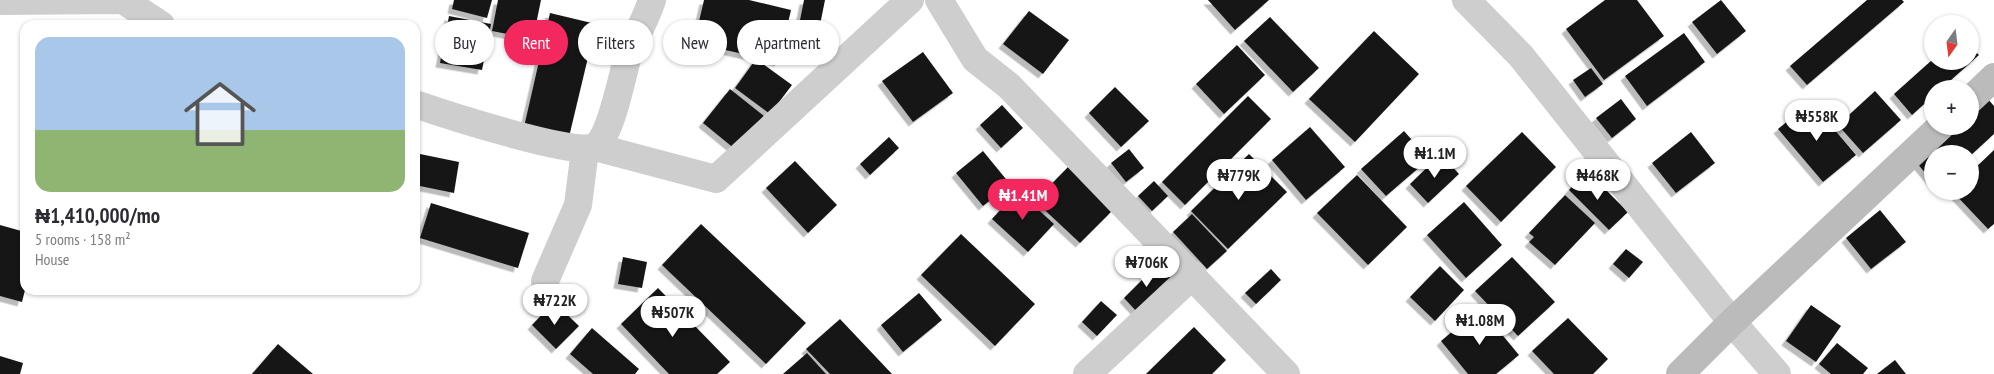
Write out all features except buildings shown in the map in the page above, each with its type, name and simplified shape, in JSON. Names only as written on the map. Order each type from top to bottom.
[{"type":"street","points":[[0,1],[123,0],[153,20]]},
{"type":"street","points":[[545,281],[578,204],[590,149],[603,138],[614,108],[628,56],[652,0]]},
{"type":"street","points":[[420,106],[485,127],[590,149],[716,179],[910,0]]},
{"type":"street","points":[[939,0],[975,58],[1009,86],[1286,374]]},
{"type":"street","points":[[1466,0],[1521,56],[1732,322],[1777,374]]},
{"type":"street","points":[[1979,91],[1994,77]]},
{"type":"street","points":[[1680,374],[1732,322],[1931,135]]},
{"type":"street","points":[[1087,374],[1192,275]]}]
